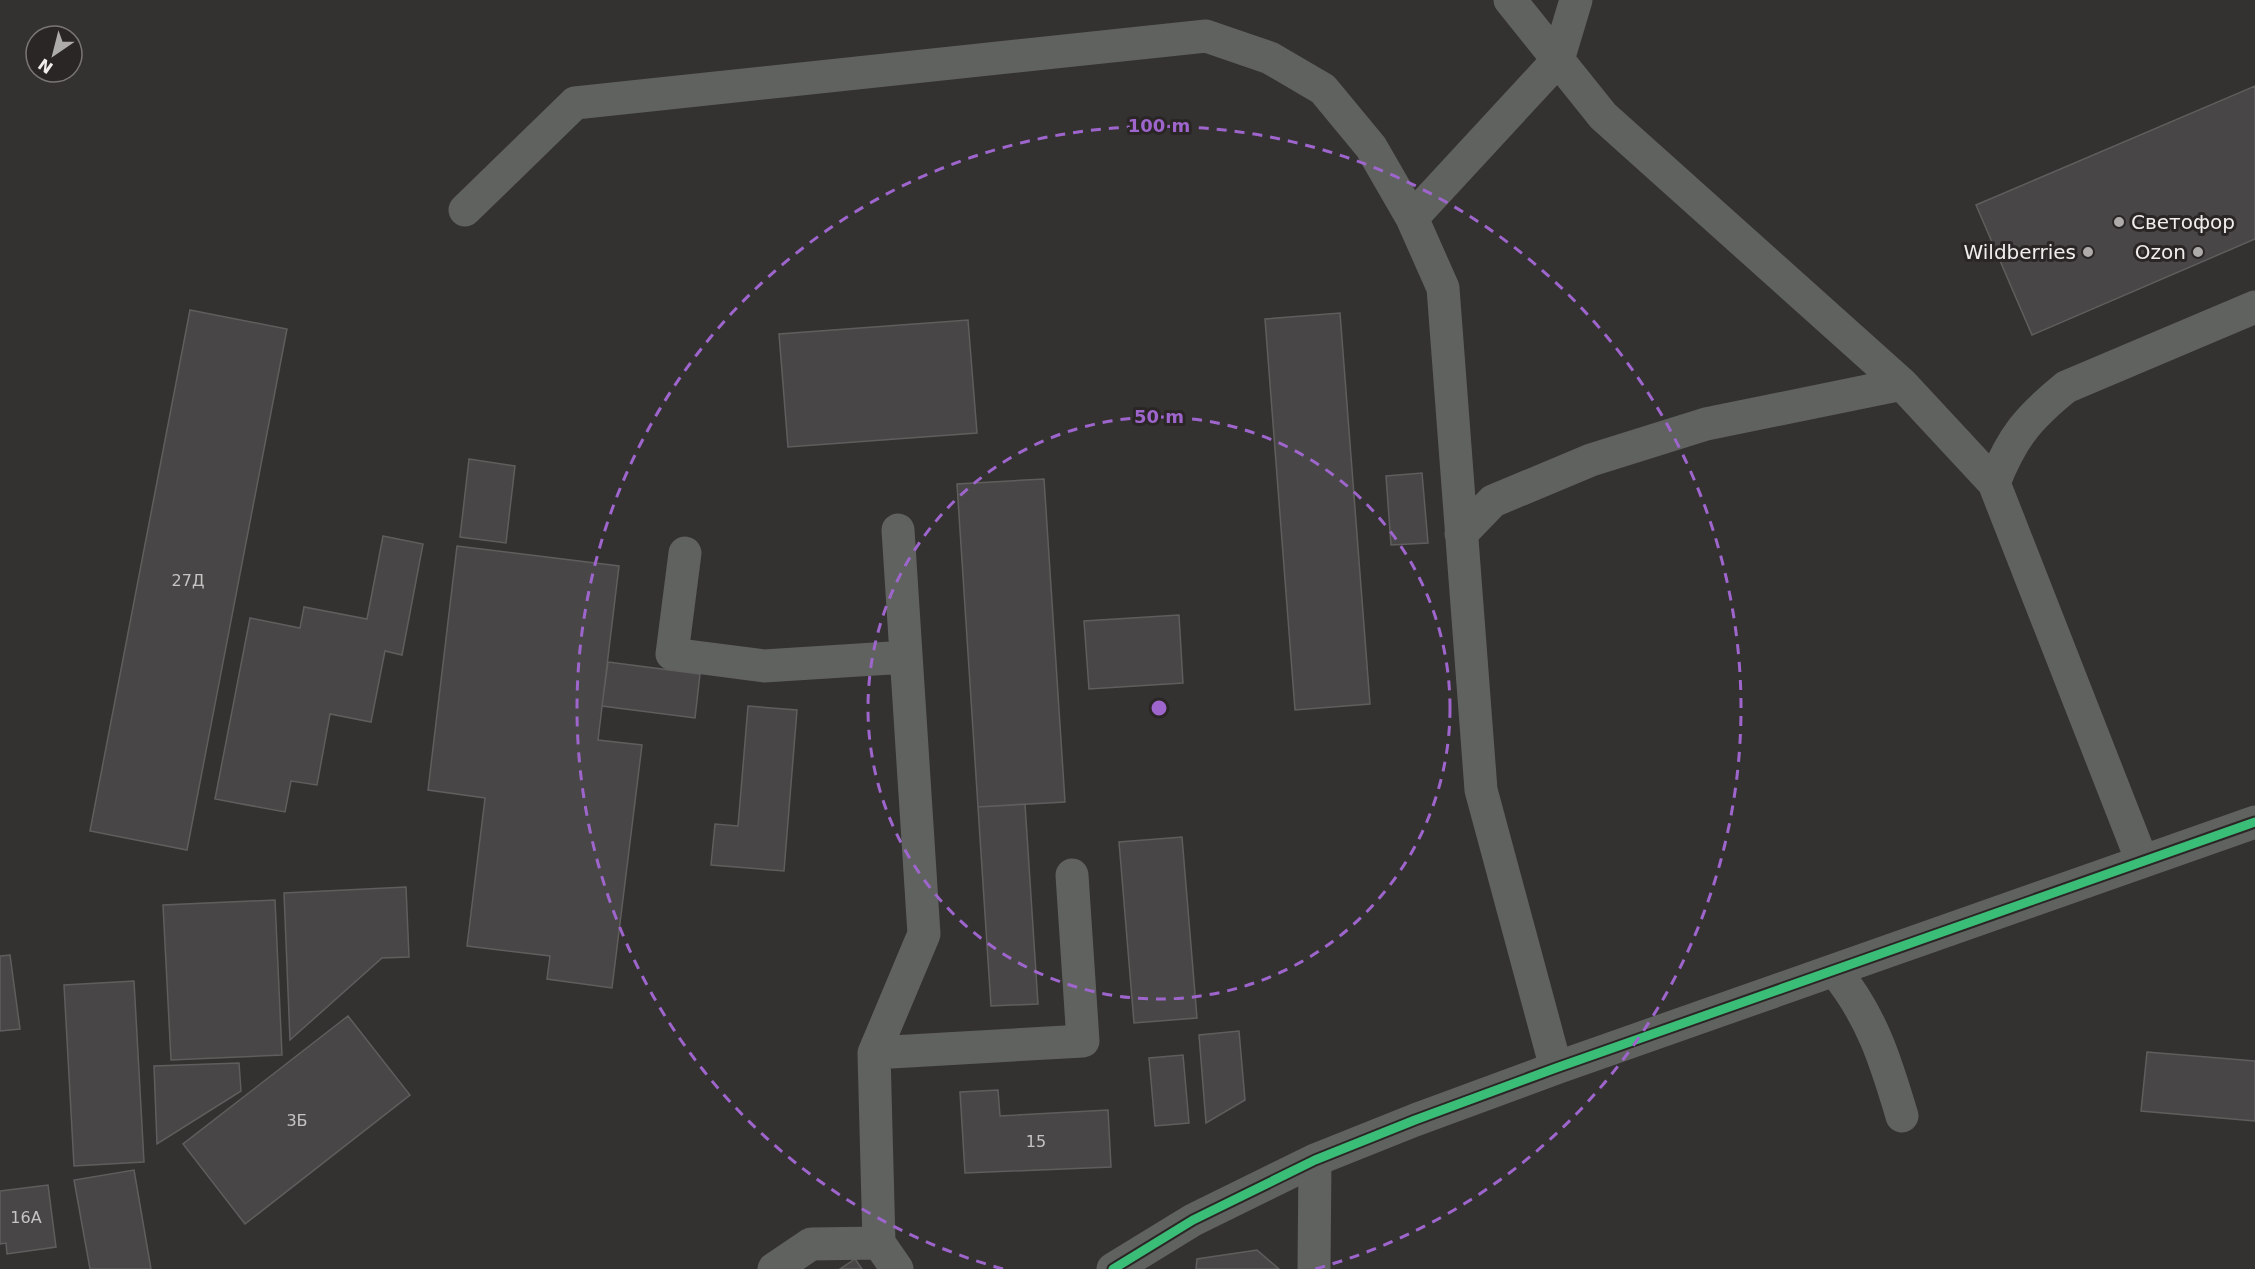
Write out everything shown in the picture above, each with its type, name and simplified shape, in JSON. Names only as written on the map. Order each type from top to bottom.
[{"type":"street","points":[[1510,0],[1603,116],[1902,384],[1994,483],[2142,861]]},
{"type":"street","points":[[1412,218],[1558,60],[1576,0]]},
{"type":"street","points":[[465,210],[575,103],[1206,36],[1270,58],[1323,88],[1371,147],[1412,218],[1443,288],[1481,790],[1556,1068]]},
{"type":"street","points":[[1994,483],[2015,437],[2040,409],[2066,387],[2255,307]]},
{"type":"street","points":[[1461,534],[1492,501],[1591,460],[1706,424],[1902,384]]},
{"type":"street","points":[[774,1269],[811,1244],[888,1256],[874,1053],[924,934],[898,530]]},
{"type":"street","points":[[685,553],[672,654],[764,666],[906,657]]},
{"type":"street","points":[[1113,1269],[1193,1220],[1315,1160],[1556,1068],[2255,822]]},
{"type":"street","points":[[874,1053],[1083,1041],[1072,875]]},
{"type":"street","points":[[1835,971],[1854,994],[1883,1053],[1902,1116]]},
{"type":"street","points":[[1314,1269],[1315,1160]]},
{"type":"building","name":"Светофор","points":[[2255,86],[2255,239],[2032,335],[1976,205]]},
{"type":"building","points":[[190,310],[287,329],[187,850],[90,831]]},
{"type":"building","points":[[1340,313],[1370,704],[1295,710],[1265,319]]},
{"type":"building","points":[[968,320],[977,433],[788,447],[779,334]]},
{"type":"building","points":[[469,459],[515,466],[506,543],[460,537]]},
{"type":"building","points":[[1422,473],[1428,543],[1391,545],[1386,476]]},
{"type":"building","points":[[1044,479],[1065,802],[978,807],[957,484]]},
{"type":"building","points":[[383,536],[423,544],[402,655],[385,651],[371,722],[330,714],[317,785],[291,781],[285,812],[215,799],[250,618],[300,628],[304,607],[367,619]]},
{"type":"building","points":[[457,546],[619,566],[598,740],[642,745],[612,988],[547,979],[550,956],[467,946],[485,798],[428,790]]},
{"type":"building","points":[[1179,615],[1183,683],[1089,689],[1084,621]]},
{"type":"building","points":[[608,662],[700,674],[695,718],[602,706]]},
{"type":"building","points":[[748,706],[797,710],[784,871],[711,865],[715,824],[738,826]]},
{"type":"building","points":[[1025,804],[1038,1004],[991,1006],[978,807]]},
{"type":"building","points":[[1182,837],[1197,1018],[1134,1023],[1119,842]]},
{"type":"building","points":[[406,887],[409,957],[382,958],[290,1040],[284,893]]},
{"type":"building","points":[[275,900],[282,1055],[171,1060],[163,905]]},
{"type":"building","points":[[10,955],[20,1029],[0,1031],[0,956]]},
{"type":"building","points":[[134,981],[144,1162],[74,1166],[64,985]]},
{"type":"building","points":[[348,1016],[410,1095],[245,1224],[183,1144]]},
{"type":"building","points":[[1239,1031],[1245,1100],[1206,1123],[1199,1035]]},
{"type":"building","points":[[2147,1052],[2255,1061],[2255,1121],[2141,1111]]},
{"type":"building","points":[[1183,1055],[1189,1123],[1155,1126],[1149,1058]]},
{"type":"building","points":[[239,1063],[241,1091],[157,1144],[154,1066]]},
{"type":"building","points":[[998,1090],[1000,1116],[1108,1110],[1111,1167],[965,1173],[960,1092]]},
{"type":"building","points":[[134,1170],[151,1269],[90,1269],[74,1180]]},
{"type":"building","points":[[48,1185],[56,1247],[7,1254],[6,1243],[0,1244],[0,1191]]},
{"type":"building","points":[[1257,1250],[1279,1269],[1196,1269],[1197,1259]]},
{"type":"building","points":[[855,1259],[862,1269],[840,1269]]},
{"type":"cycle path","points":[[1113,1269],[1193,1220],[1315,1160],[1415,1120],[1556,1068],[2255,822]]},
{"type":"place","name":"Светофор","points":[[2119,222]]},
{"type":"place","name":"Wildberries","points":[[2088,252]]},
{"type":"place","name":"Ozon","points":[[2198,252]]}]
